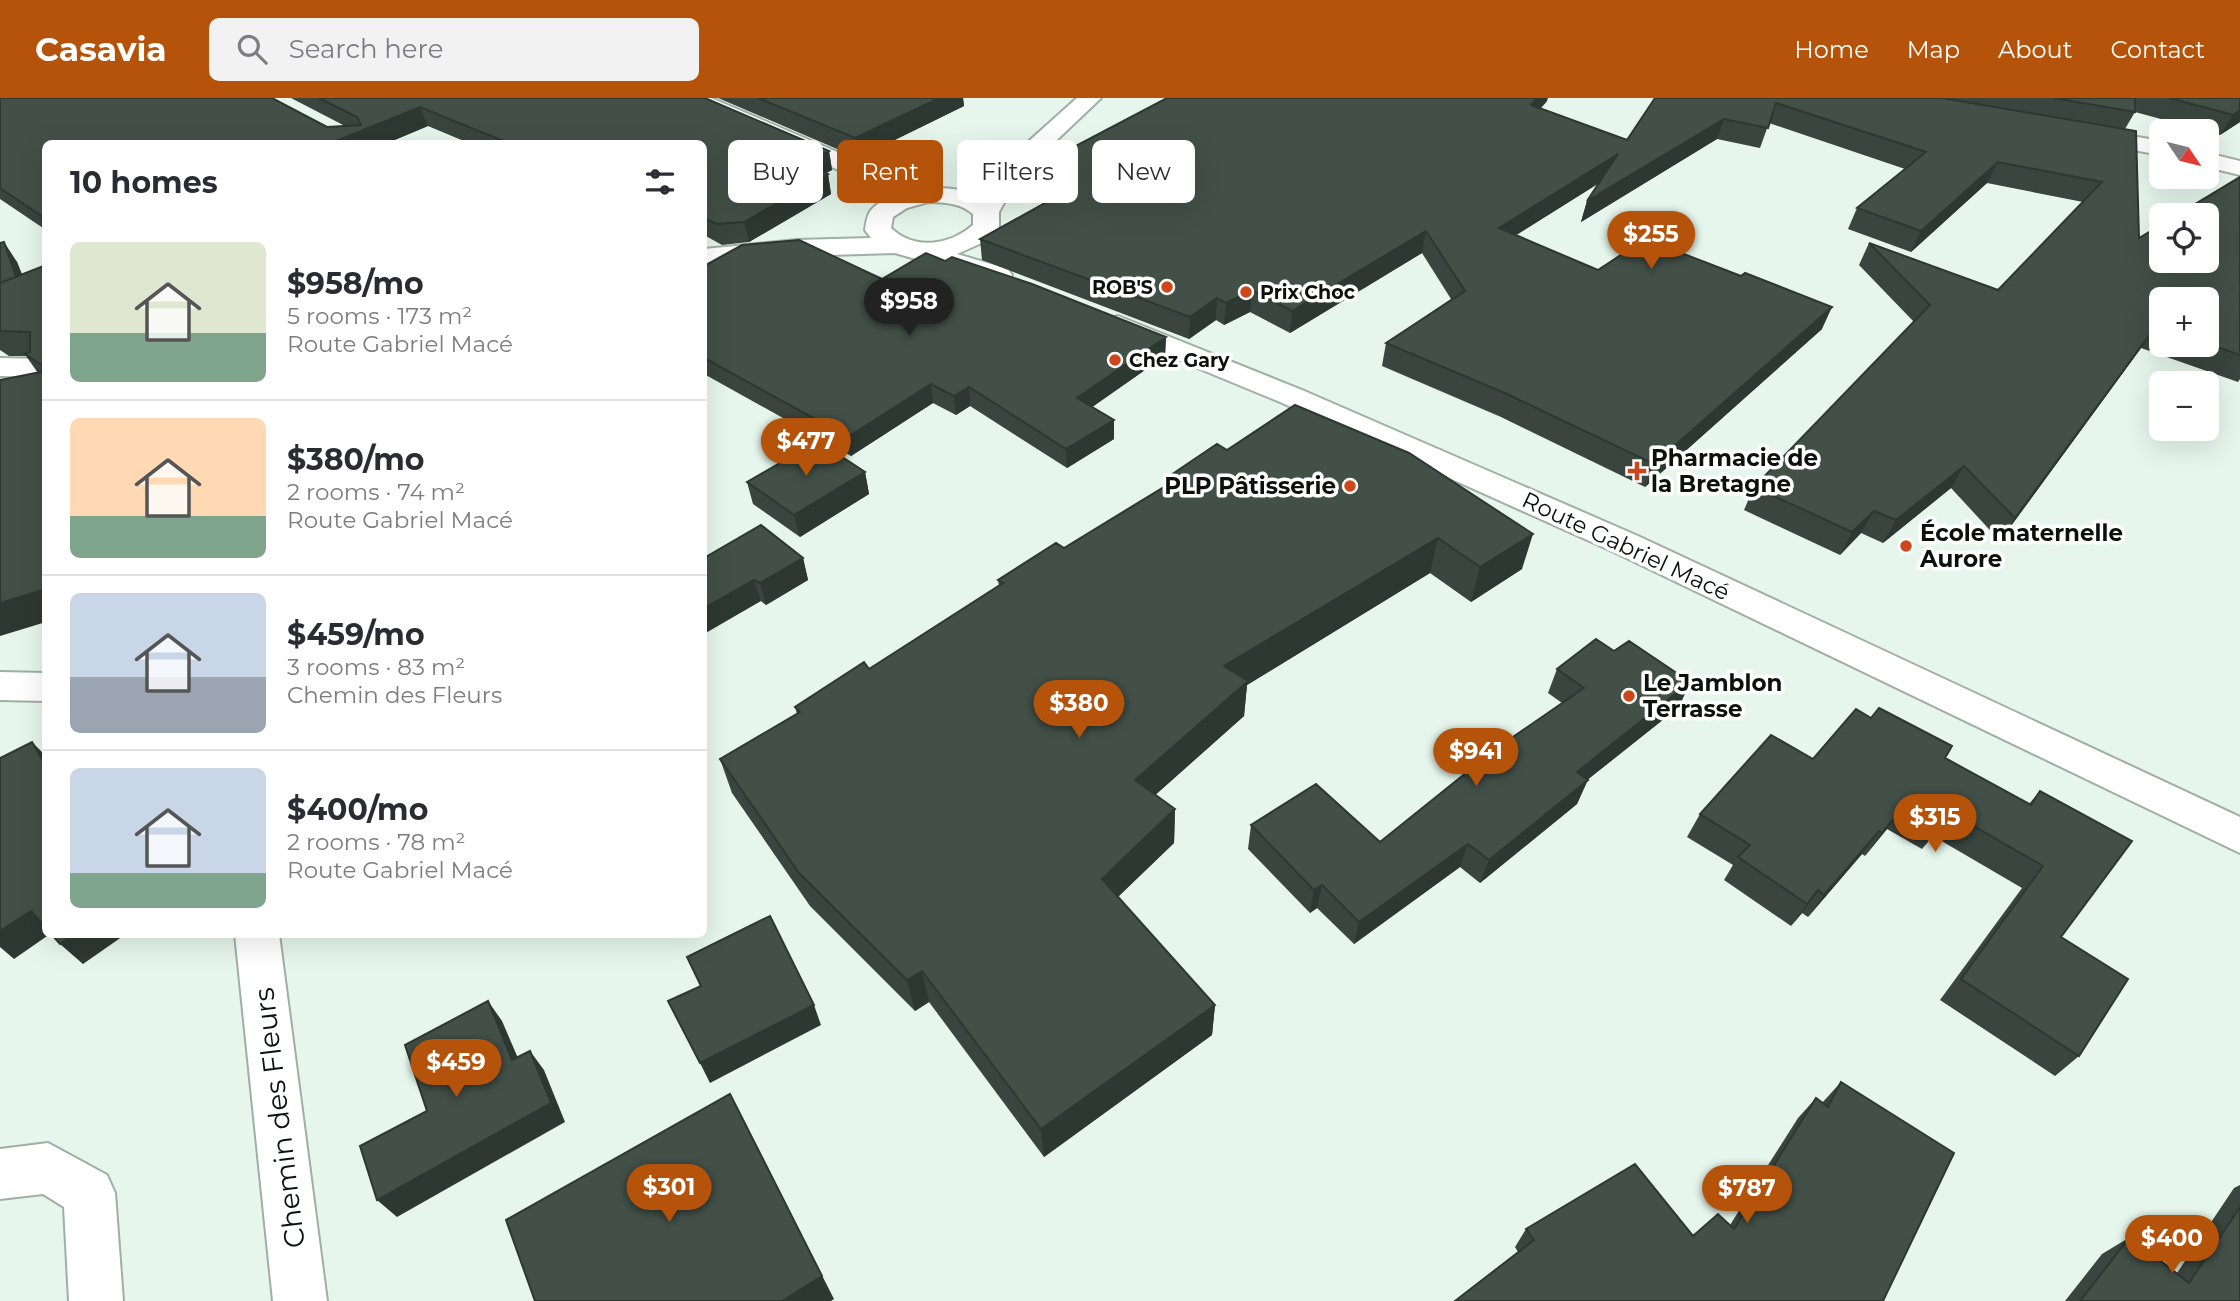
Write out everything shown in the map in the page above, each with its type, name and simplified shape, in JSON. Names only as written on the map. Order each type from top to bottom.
[{"type":"street","points":[[692,98],[837,161]]},
{"type":"street","points":[[1044,140],[1090,98]]},
{"type":"street","points":[[2064,131],[2149,146]]},
{"type":"street","points":[[2219,163],[2240,168]]},
{"type":"street","points":[[880,203],[882,215],[878,230],[885,239],[1017,283],[971,201],[943,196]]},
{"type":"street","points":[[797,248],[882,215],[902,203]]},
{"type":"street","points":[[707,257],[797,248],[957,246],[983,223],[993,203]]},
{"type":"street","name":"Route Gabriel Macé","points":[[1093,314],[1291,396],[1626,544],[2240,836]]},
{"type":"street","points":[[0,367],[42,368]]},
{"type":"street","points":[[0,686],[42,687]]},
{"type":"street","name":"Chemin des Fleurs","points":[[257,938],[300,1301]]},
{"type":"street","points":[[0,1174],[48,1168],[89,1192],[96,1301]]},
{"type":"building","points":[[0,98],[272,98],[327,127],[361,125],[357,117],[319,98],[705,98],[803,140],[728,140],[728,203],[777,203],[744,222],[717,224],[707,219],[707,140],[501,140],[420,107],[339,140],[42,140],[42,216],[0,188]]},
{"type":"building","points":[[758,98],[939,98],[855,138]]},
{"type":"building","points":[[1167,98],[1537,98],[1531,105],[1627,140],[1655,98],[1942,98],[2136,131],[2139,238],[2149,232],[2149,273],[2219,273],[2219,203],[2197,203],[2240,177],[2240,355],[2219,347],[2219,287],[2149,287],[2149,336],[2015,518],[1964,466],[1896,520],[1874,511],[1852,532],[1754,487],[1930,305],[1869,243],[1998,290],[2102,182],[1998,162],[1921,231],[1857,208],[1926,152],[1776,103],[1768,128],[1724,119],[1587,201],[1618,154],[1499,228],[1598,270],[1645,239],[1741,276],[1745,273],[1832,307],[1654,464],[1507,394],[1386,343],[1465,291],[1426,231],[1292,311],[1252,290],[1226,303],[1217,298],[1190,317],[980,239],[1045,203],[1078,203],[1078,145]]},
{"type":"building","points":[[2054,98],[2135,98],[2135,112]]},
{"type":"building","points":[[2169,98],[2240,98],[2240,110],[2233,115]]},
{"type":"building","points":[[799,240],[882,279],[926,253],[945,261],[952,257],[1032,284],[1166,337],[1077,398],[1114,420],[1066,449],[969,387],[954,396],[931,384],[848,437],[707,360],[707,264],[742,245]]},
{"type":"building","points":[[4,242],[16,277],[0,283],[0,243]]},
{"type":"building","points":[[42,267],[42,365],[25,354],[30,352],[30,332],[0,331],[0,283]]},
{"type":"building","points":[[42,372],[42,590],[0,603],[0,380]]},
{"type":"building","points":[[1295,405],[1409,453],[1533,534],[1480,567],[1438,538],[1224,666],[1248,681],[1135,780],[1175,809],[1102,879],[1215,1005],[1041,1129],[922,971],[907,980],[799,873],[720,759],[800,712],[795,707],[864,662],[869,669],[1003,583],[998,580],[1056,543],[1064,548],[1177,479],[1171,475],[1217,444],[1227,450]]},
{"type":"building","points":[[818,441],[865,472],[794,515],[747,482]]},
{"type":"building","points":[[761,525],[803,558],[760,583],[754,580],[707,606],[707,556]]},
{"type":"building","points":[[1596,639],[1614,651],[1629,641],[1690,682],[1577,772],[1588,780],[1489,860],[1468,844],[1359,922],[1322,885],[1314,890],[1251,825],[1316,784],[1380,842],[1497,748],[1584,688],[1557,669]]},
{"type":"building","points":[[1879,708],[1952,746],[1945,758],[2031,805],[2040,791],[2132,841],[2061,937],[2128,979],[2079,1056],[1961,979],[2043,866],[1951,813],[1941,826],[1904,806],[1824,895],[1818,890],[1807,904],[1738,857],[1750,845],[1700,814],[1771,735],[1813,759],[1856,709],[1871,718]]},
{"type":"building","points":[[32,742],[42,759],[42,923],[31,911],[0,931],[0,758]]},
{"type":"building","points":[[770,916],[814,1005],[700,1063],[668,1001],[701,986],[687,957]]},
{"type":"building","points":[[55,938],[68,938],[60,944]]},
{"type":"building","points":[[488,1001],[512,1060],[530,1051],[551,1103],[377,1200],[360,1146],[427,1111],[405,1045]]},
{"type":"building","points":[[1841,1082],[1954,1153],[1883,1301],[1455,1301],[1534,1240],[1526,1229],[1635,1164],[1693,1236],[1718,1214],[1734,1229],[1816,1098],[1828,1107]]},
{"type":"building","points":[[730,1094],[822,1276],[782,1301],[535,1301],[506,1220]]},
{"type":"building","points":[[2240,1207],[2240,1301],[2080,1301],[2130,1237],[2189,1283]]},
{"type":"place","name":"ROB'S","points":[[1167,287]]},
{"type":"place","name":"Prix Choc","points":[[1246,292]]},
{"type":"place","name":"Chez Gary","points":[[1115,360]]},
{"type":"place","name":"Pharmacie de la Bretagne","points":[[1637,471]]},
{"type":"place","name":"PLP Pâtisserie","points":[[1350,486]]},
{"type":"place","name":"École maternelle Aurore","points":[[1906,546]]},
{"type":"place","name":"Le Jamblon Terrasse","points":[[1629,696]]}]
